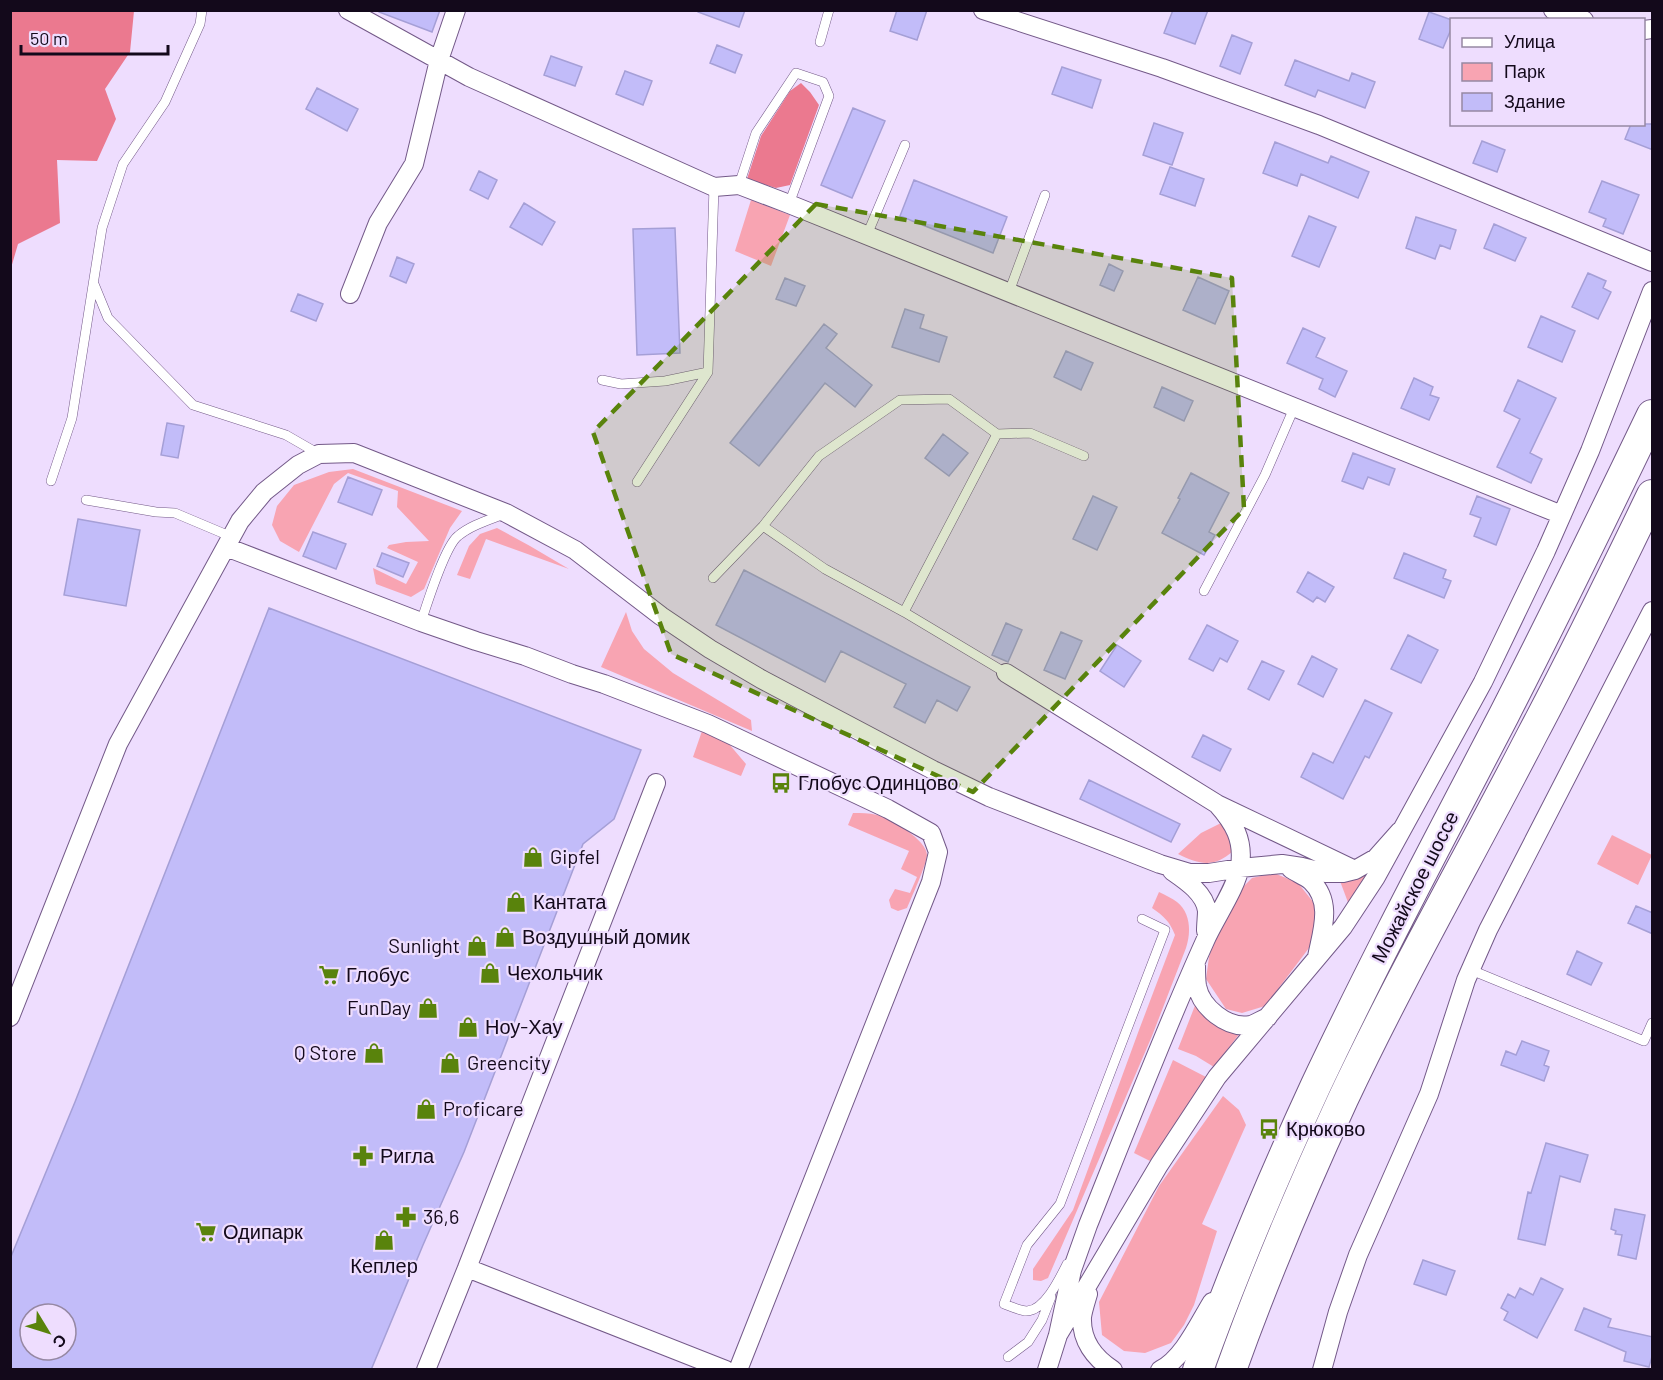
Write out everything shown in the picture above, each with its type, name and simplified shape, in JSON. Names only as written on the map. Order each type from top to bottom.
[{"type":"main road","name":"Можайское шоссе","points":[[1198,1370],[1243,1252],[1311,1095],[1368,978],[1556,612],[1653,415]]},
{"type":"main road","name":"Можайское шоссе","points":[[1234,1365],[1251,1313],[1296,1204],[1344,1098],[1653,495]]},
{"type":"street","points":[[348,10],[469,77],[714,187],[739,185],[789,204],[1562,515]]},
{"type":"street","points":[[350,294],[378,223],[414,164],[439,60],[456,10]]},
{"type":"street","points":[[983,10],[1162,68],[1319,125],[1653,262]]},
{"type":"street","points":[[1553,10],[1578,18]]},
{"type":"street","points":[[1058,1335],[1159,1165],[1217,1077],[1316,962],[1343,927],[1376,877],[1483,682],[1546,551],[1590,451],[1653,291]]},
{"type":"street","points":[[10,1017],[118,744],[240,522],[264,492],[298,465],[319,454],[354,453],[506,513],[574,550],[661,616],[710,649],[761,679],[942,775],[1160,864],[1190,873],[1209,873],[1282,864],[1326,873],[1343,873],[1355,870],[1376,858],[1400,831]]},
{"type":"street","points":[[229,542],[421,622],[604,684],[708,724],[888,809],[931,833],[938,852],[931,882],[738,1370]]},
{"type":"street","points":[[1322,1370],[1338,1312],[1358,1255],[1430,1094],[1471,970],[1488,930],[1653,610]]},
{"type":"street","points":[[1006,673],[1217,804],[1355,870]]},
{"type":"street","points":[[426,1370],[656,783]]},
{"type":"street","points":[[1047,1370],[1058,1335],[1072,1270],[1088,1225],[1205,939],[1240,868],[1239,836],[1230,819],[1217,804]]},
{"type":"street","points":[[1160,864],[1187,881],[1198,893],[1207,908],[1205,939]]},
{"type":"street","points":[[1282,864],[1310,880],[1320,892],[1325,909],[1316,962]]},
{"type":"street","points":[[1196,962],[1197,987],[1204,1003],[1213,1012],[1238,1025],[1250,1025],[1269,1016]]},
{"type":"street","points":[[1160,1370],[1175,1359],[1183,1349],[1243,1252]]},
{"type":"street","points":[[467,1268],[726,1370]]},
{"type":"street","points":[[1092,1276],[1082,1317],[1083,1330],[1094,1354],[1103,1364],[1113,1370]]},
{"type":"lane","points":[[51,481],[72,418],[102,228],[123,164],[165,102],[200,24],[202,10]]},
{"type":"lane","points":[[820,42],[829,10]]},
{"type":"lane","points":[[739,185],[756,133],[795,73],[816,79],[823,82],[830,96],[789,204]]},
{"type":"lane","points":[[867,235],[905,145]]},
{"type":"lane","points":[[637,482],[708,372],[714,187]]},
{"type":"lane","points":[[1009,292],[1045,195]]},
{"type":"lane","points":[[93,283],[108,318],[193,405],[286,435],[319,454]]},
{"type":"lane","points":[[602,380],[621,384],[665,381],[708,372]]},
{"type":"lane","points":[[713,578],[764,526],[819,456],[900,400],[950,399],[997,434],[1030,433],[1084,456]]},
{"type":"lane","points":[[1204,591],[1265,475],[1294,408]]},
{"type":"lane","points":[[904,612],[997,434]]},
{"type":"lane","points":[[86,500],[175,513],[229,542]]},
{"type":"lane","points":[[421,622],[444,560],[456,537],[476,525],[506,513]]},
{"type":"lane","points":[[764,526],[825,569],[904,612],[1006,673]]},
{"type":"lane","points":[[1054,1289],[1038,1307],[1027,1311],[1004,1304],[1027,1245],[1060,1204],[1165,930],[1142,919]]},
{"type":"lane","points":[[1471,970],[1644,1041],[1653,1023]]},
{"type":"lane","points":[[1008,1357],[1028,1342],[1042,1320],[1054,1289],[1088,1225]]},
{"type":"highlighted area","points":[[816,204],[1232,278],[1244,509],[973,792],[671,654],[593,432]]},
{"type":"green space","points":[[751,200],[790,215],[771,266],[735,251]]},
{"type":"green space","points":[[353,469],[462,511],[450,528],[424,589],[411,597],[376,584],[373,568],[406,584],[418,562],[387,548],[389,545],[406,542],[429,541],[397,507],[398,491],[348,473],[334,484],[299,552],[280,541],[272,525],[277,506],[294,485],[329,472]]},
{"type":"green space","points":[[497,528],[569,569],[486,539],[470,579],[457,575],[469,546],[480,534]]},
{"type":"green space","points":[[626,612],[632,631],[644,649],[673,673],[751,720],[752,731],[601,667]]},
{"type":"green space","points":[[702,731],[729,744],[746,764],[741,776],[693,757]]},
{"type":"green space","points":[[853,813],[874,814],[890,820],[915,837],[925,849],[927,855],[924,865],[907,908],[898,911],[891,908],[889,900],[895,889],[910,893],[917,877],[901,869],[909,851],[848,825]]},
{"type":"green space","points":[[1223,822],[1230,833],[1233,851],[1226,856],[1207,863],[1193,861],[1178,854],[1201,833]]},
{"type":"green space","points":[[1612,835],[1652,855],[1638,885],[1597,864]]},
{"type":"green space","points":[[1372,865],[1372,876],[1349,905],[1340,881]]},
{"type":"green space","points":[[1274,873],[1298,883],[1314,903],[1316,924],[1312,944],[1265,1006],[1242,1013],[1226,1009],[1206,979],[1209,957],[1217,932],[1232,898],[1252,878]]},
{"type":"green space","points":[[1159,892],[1177,902],[1185,912],[1189,924],[1186,948],[1152,1036],[1048,1278],[1041,1281],[1033,1280],[1033,1269],[1073,1210],[1175,935],[1166,920],[1152,908]]},
{"type":"green space","points":[[1196,1003],[1240,1033],[1214,1067],[1178,1049]]},
{"type":"green space","points":[[1173,1060],[1206,1077],[1150,1161],[1134,1153]]},
{"type":"green space","points":[[1223,1096],[1239,1110],[1246,1125],[1202,1224],[1217,1231],[1194,1305],[1184,1325],[1171,1343],[1145,1353],[1124,1351],[1102,1335],[1099,1302],[1159,1186]]},
{"type":"shaded area","points":[[11,10],[134,11],[130,52],[105,89],[116,119],[97,161],[57,160],[60,223],[18,244],[11,268]]},
{"type":"shaded area","points":[[801,83],[819,105],[790,185],[776,188],[747,179],[761,136],[790,91]]},
{"type":"building","points":[[379,10],[440,10],[432,32],[379,12]]},
{"type":"building","points":[[698,10],[745,10],[739,27],[698,12]]},
{"type":"building","points":[[897,10],[927,10],[917,40],[890,31]]},
{"type":"building","points":[[1173,10],[1208,10],[1195,44],[1164,33]]},
{"type":"building","points":[[1429,12],[1450,19],[1450,32],[1443,48],[1419,39]]},
{"type":"building","points":[[1232,35],[1252,43],[1240,74],[1220,66]]},
{"type":"building","points":[[717,45],[742,55],[735,73],[710,63]]},
{"type":"building","points":[[551,56],[582,67],[575,86],[544,75]]},
{"type":"building","points":[[1295,60],[1349,81],[1352,73],[1375,82],[1365,108],[1318,90],[1315,97],[1285,85]]},
{"type":"building","points":[[1062,67],[1101,80],[1092,108],[1052,94]]},
{"type":"building","points":[[625,71],[652,81],[643,105],[616,94]]},
{"type":"building","points":[[317,88],[358,109],[347,131],[306,109]]},
{"type":"building","points":[[853,108],[885,121],[852,198],[821,185]]},
{"type":"building","points":[[1154,123],[1183,133],[1172,165],[1143,155]]},
{"type":"building","points":[[1653,124],[1653,150],[1625,139],[1630,126]]},
{"type":"building","points":[[1482,141],[1505,150],[1497,172],[1473,163]]},
{"type":"building","points":[[1275,142],[1328,163],[1331,156],[1369,172],[1358,198],[1301,174],[1297,186],[1263,173]]},
{"type":"building","points":[[1170,167],[1204,179],[1195,206],[1160,194]]},
{"type":"building","points":[[479,171],[497,180],[488,199],[470,190]]},
{"type":"building","points":[[914,180],[1007,217],[993,253],[900,216]]},
{"type":"building","points":[[1602,181],[1639,195],[1623,234],[1603,226],[1606,219],[1589,212]]},
{"type":"building","points":[[524,203],[555,222],[542,245],[510,227]]},
{"type":"building","points":[[1309,216],[1336,227],[1319,267],[1292,256]]},
{"type":"building","points":[[1416,217],[1456,230],[1450,249],[1440,245],[1435,259],[1406,248]]},
{"type":"building","points":[[1494,224],[1526,238],[1515,261],[1484,248]]},
{"type":"building","points":[[675,228],[680,353],[637,355],[633,229]]},
{"type":"building","points":[[397,257],[414,264],[406,283],[390,276]]},
{"type":"building","points":[[1109,264],[1123,271],[1114,291],[1100,285]]},
{"type":"building","points":[[1588,273],[1606,281],[1603,288],[1611,292],[1598,319],[1572,307]]},
{"type":"building","points":[[1198,277],[1229,291],[1215,324],[1183,310]]},
{"type":"building","points":[[785,278],[805,286],[796,306],[776,299]]},
{"type":"building","points":[[298,294],[323,304],[316,321],[291,311]]},
{"type":"building","points":[[905,309],[924,315],[920,328],[947,337],[939,362],[892,347]]},
{"type":"building","points":[[1541,316],[1575,331],[1562,362],[1528,347]]},
{"type":"building","points":[[824,324],[837,334],[826,348],[872,385],[855,407],[825,383],[759,466],[730,443]]},
{"type":"building","points":[[1303,328],[1325,338],[1316,357],[1347,371],[1335,397],[1319,389],[1323,379],[1287,363]]},
{"type":"building","points":[[1066,351],[1093,363],[1081,390],[1054,377]]},
{"type":"building","points":[[1414,378],[1433,387],[1430,395],[1439,398],[1429,420],[1401,408]]},
{"type":"building","points":[[1518,380],[1556,398],[1530,453],[1542,459],[1531,483],[1497,467],[1520,419],[1504,411]]},
{"type":"building","points":[[1162,387],[1193,401],[1184,421],[1154,407]]},
{"type":"building","points":[[167,423],[184,426],[178,458],[161,455]]},
{"type":"building","points":[[943,434],[968,453],[949,476],[925,458]]},
{"type":"building","points":[[1353,453],[1395,469],[1389,485],[1368,477],[1363,489],[1342,481]]},
{"type":"building","points":[[1191,473],[1229,493],[1209,532],[1215,535],[1204,555],[1162,533]]},
{"type":"building","points":[[348,477],[382,490],[372,515],[338,502]]},
{"type":"building","points":[[1093,496],[1117,507],[1097,550],[1073,539]]},
{"type":"building","points":[[1477,496],[1510,509],[1496,545],[1474,536],[1481,518],[1470,514]]},
{"type":"building","points":[[78,519],[140,530],[126,606],[64,595]]},
{"type":"building","points":[[313,532],[346,544],[336,569],[303,556]]},
{"type":"building","points":[[382,553],[409,563],[403,577],[377,566]]},
{"type":"building","points":[[1404,553],[1446,570],[1443,578],[1451,581],[1444,598],[1394,578]]},
{"type":"building","points":[[744,570],[970,687],[957,711],[937,700],[925,723],[894,707],[906,684],[841,651],[825,682],[716,625]]},
{"type":"building","points":[[1308,572],[1334,587],[1325,602],[1317,597],[1313,602],[1297,592]]},
{"type":"building","name":"Глобус","points":[[269,608],[641,750],[614,819],[583,844],[464,1152],[371,1370],[10,1370],[10,1259],[75,1102]]},
{"type":"building","points":[[1006,623],[1022,630],[1008,662],[992,655]]},
{"type":"building","points":[[1207,625],[1238,641],[1227,662],[1220,658],[1213,671],[1189,659]]},
{"type":"building","points":[[1061,632],[1082,641],[1065,679],[1044,670]]},
{"type":"building","points":[[1408,635],[1438,650],[1421,683],[1391,669]]},
{"type":"building","points":[[1117,645],[1141,661],[1124,687],[1100,671]]},
{"type":"building","points":[[1312,656],[1337,669],[1323,697],[1298,684]]},
{"type":"building","points":[[1262,661],[1284,671],[1269,700],[1248,689]]},
{"type":"building","points":[[1365,700],[1392,713],[1369,758],[1365,756],[1343,799],[1301,777],[1313,753],[1333,763]]},
{"type":"building","points":[[1203,735],[1231,749],[1220,771],[1192,757]]},
{"type":"building","points":[[1089,780],[1180,824],[1171,842],[1080,799]]},
{"type":"building","points":[[1636,906],[1653,913],[1653,934],[1628,923]]},
{"type":"building","points":[[1577,951],[1602,963],[1591,985],[1567,974]]},
{"type":"building","points":[[1522,1041],[1549,1051],[1544,1065],[1549,1067],[1544,1081],[1501,1065],[1506,1051],[1516,1055]]},
{"type":"building","points":[[1546,1143],[1588,1155],[1580,1182],[1560,1176],[1545,1245],[1518,1239],[1528,1192],[1531,1193]]},
{"type":"building","points":[[1615,1209],[1645,1215],[1636,1259],[1618,1255],[1622,1235],[1615,1234],[1616,1231],[1611,1229]]},
{"type":"building","points":[[1423,1260],[1455,1271],[1446,1295],[1414,1284]]},
{"type":"building","points":[[1541,1278],[1563,1289],[1537,1338],[1504,1320],[1508,1312],[1501,1308],[1508,1294],[1515,1298],[1520,1288],[1533,1295]]},
{"type":"building","points":[[1584,1308],[1611,1319],[1608,1327],[1653,1337],[1653,1353],[1649,1367],[1624,1361],[1626,1352],[1575,1330]]},
{"type":"place","name":"Глобус Одинцово","points":[[781,783]]},
{"type":"place","name":"Gipfel","points":[[533,857]]},
{"type":"place","name":"Кантата","points":[[516,902]]},
{"type":"place","name":"Воздушный домик","points":[[505,937]]},
{"type":"place","name":"Sunlight","points":[[477,946]]},
{"type":"place","name":"Чехольчик","points":[[490,973]]},
{"type":"place","name":"Глобус","points":[[329,975]]},
{"type":"place","name":"FunDay","points":[[428,1008]]},
{"type":"place","name":"Ноу-Хау","points":[[468,1027]]},
{"type":"place","name":"Q Store","points":[[374,1053]]},
{"type":"place","name":"Greencity","points":[[450,1063]]},
{"type":"place","name":"Proficare","points":[[426,1109]]},
{"type":"place","name":"Крюково","points":[[1269,1129]]},
{"type":"place","name":"Ригла","points":[[363,1156]]},
{"type":"place","name":"36,6","points":[[406,1217]]},
{"type":"place","name":"Одипарк","points":[[206,1232]]},
{"type":"place","name":"Кеплер","points":[[384,1240]]}]
